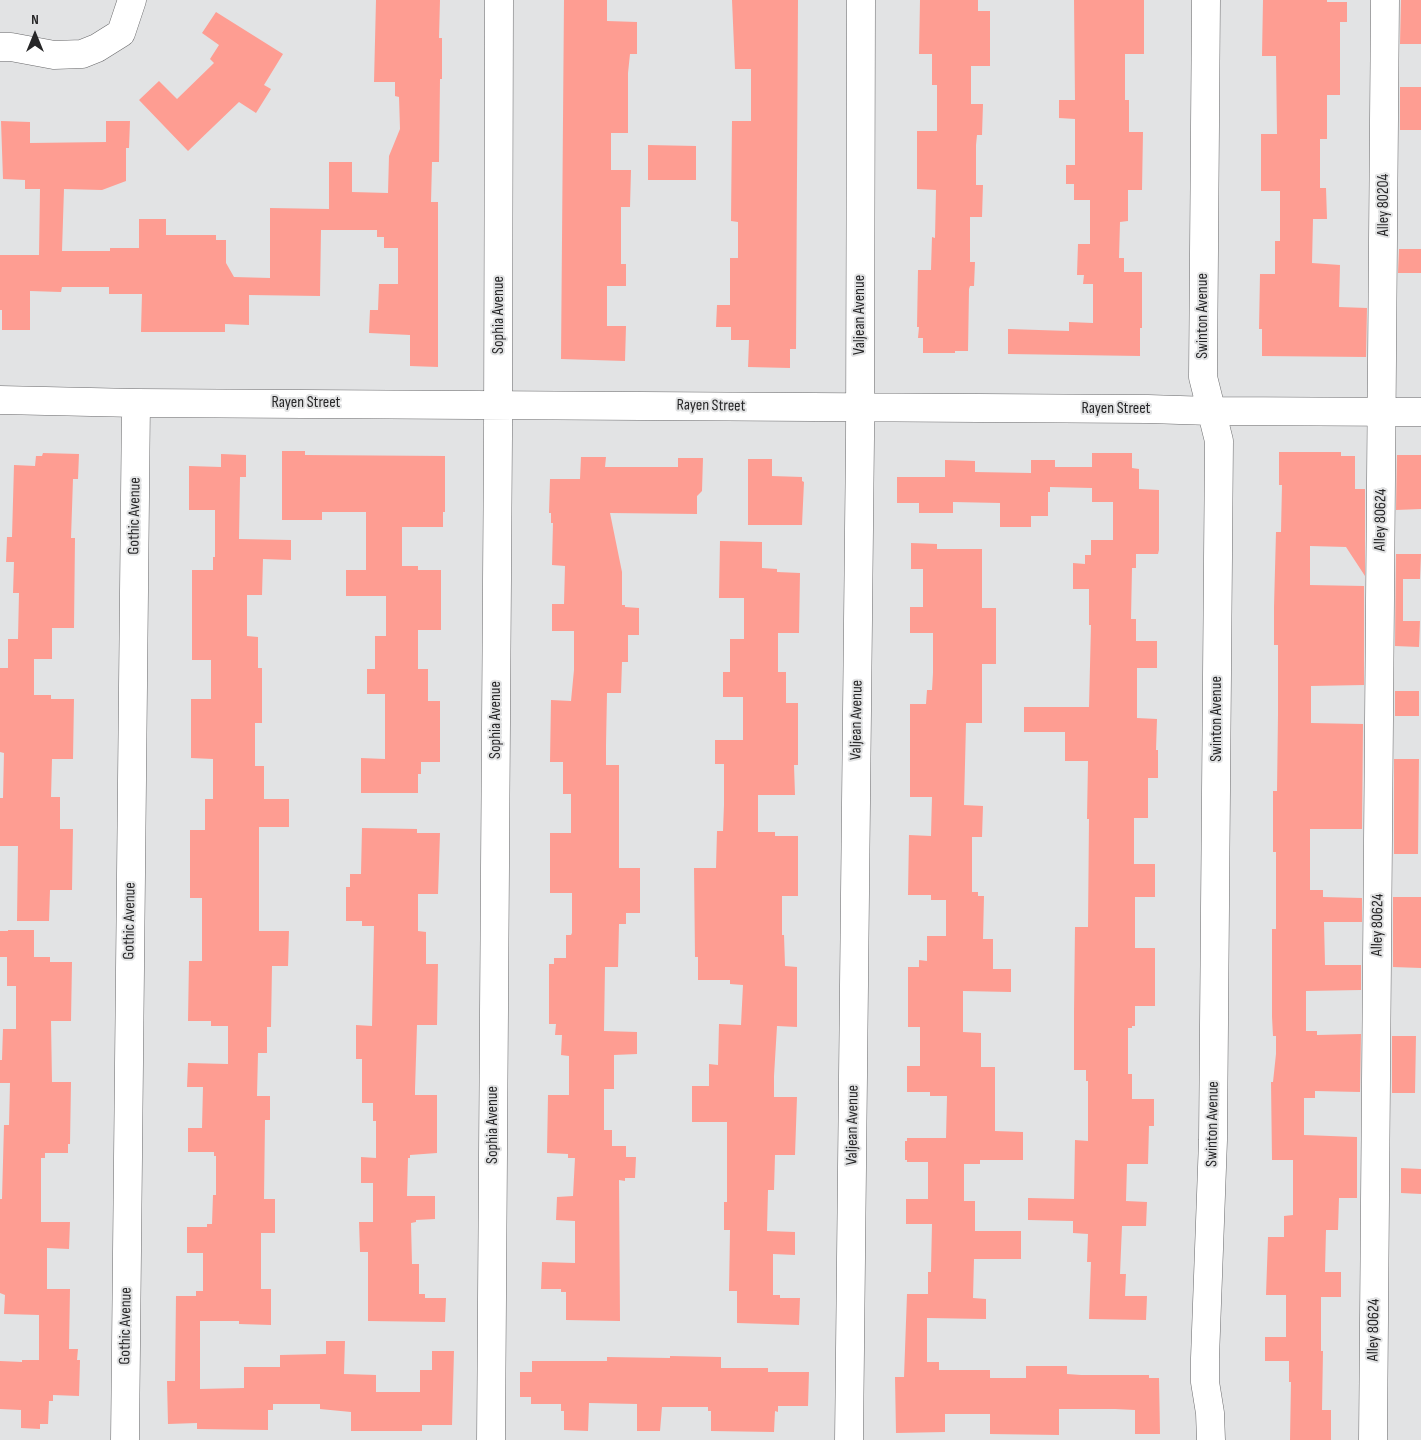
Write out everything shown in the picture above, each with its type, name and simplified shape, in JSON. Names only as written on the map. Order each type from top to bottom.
[{"type":"street","points":[[0,47],[12,47],[54,55],[82,54],[97,48],[121,33],[132,0]]},
{"type":"street","name":"Sophia Avenue","points":[[491,1440],[499,0]]},
{"type":"street","name":"Valjean Avenue","points":[[849,1440],[860,408],[861,0]]},
{"type":"street","name":"Swinton Avenue","points":[[1206,0],[1202,377],[1219,441],[1214,1140],[1205,1358],[1205,1382],[1210,1413],[1211,1440]]},
{"type":"street","name":"Alley 80204","points":[[1382,411],[1386,0]]},
{"type":"street","name":"Rayen Street","points":[[0,400],[1421,412]]},
{"type":"street","name":"Gothic Avenue","points":[[125,1440],[136,402]]},
{"type":"street","name":"Alley 80624","points":[[1373,1440],[1382,411]]},
{"type":"building","points":[[376,0],[440,0],[439,38],[442,38],[442,79],[440,79],[439,162],[432,162],[431,202],[438,202],[438,367],[410,366],[410,335],[369,333],[370,310],[378,310],[379,284],[398,284],[398,248],[384,248],[384,237],[377,237],[377,230],[321,230],[320,296],[249,295],[249,325],[225,324],[225,332],[141,332],[142,294],[109,294],[109,287],[62,287],[61,292],[30,291],[30,330],[2,330],[0,255],[39,255],[40,189],[25,189],[25,180],[3,179],[1,121],[30,122],[30,143],[106,142],[106,121],[130,121],[129,148],[126,148],[126,181],[102,190],[64,189],[62,251],[110,251],[110,248],[139,248],[139,219],[166,219],[166,235],[216,235],[216,240],[226,240],[226,263],[234,277],[270,278],[270,208],[329,209],[329,162],[352,162],[352,192],[388,193],[389,156],[400,129],[399,97],[395,96],[395,82],[374,82]]},
{"type":"building","points":[[564,0],[607,0],[607,21],[637,22],[637,54],[630,54],[628,73],[628,133],[611,133],[611,170],[631,170],[630,207],[621,207],[621,264],[626,264],[626,286],[607,286],[607,326],[626,326],[625,361],[561,359]]},
{"type":"building","points":[[732,0],[798,0],[796,349],[790,349],[790,368],[748,367],[749,340],[731,340],[731,327],[716,327],[717,305],[730,305],[730,258],[738,258],[738,222],[731,221],[732,121],[751,121],[751,69],[735,69]]},
{"type":"building","points":[[920,0],[978,0],[978,11],[990,11],[990,66],[971,66],[971,104],[983,104],[982,135],[977,135],[976,145],[976,185],[983,185],[982,217],[970,217],[970,262],[975,262],[974,286],[970,286],[969,289],[968,351],[955,351],[955,353],[923,353],[923,338],[918,338],[918,270],[931,270],[932,237],[935,238],[936,190],[917,189],[917,131],[937,131],[937,85],[932,85],[932,54],[919,54]]},
{"type":"building","points":[[1074,0],[1144,0],[1144,54],[1125,54],[1125,100],[1129,100],[1129,132],[1143,132],[1142,190],[1128,190],[1128,221],[1120,222],[1119,258],[1124,258],[1124,272],[1142,272],[1140,356],[1008,354],[1008,329],[1069,331],[1069,322],[1093,323],[1093,284],[1083,284],[1084,275],[1077,275],[1078,244],[1090,244],[1090,200],[1074,200],[1074,184],[1066,184],[1066,165],[1075,165],[1075,119],[1059,118],[1059,100],[1075,100]]},
{"type":"building","points":[[1263,0],[1327,0],[1327,2],[1347,2],[1347,22],[1340,22],[1340,95],[1327,95],[1327,139],[1320,139],[1320,188],[1326,188],[1327,219],[1313,219],[1312,263],[1340,265],[1339,307],[1367,308],[1366,357],[1262,356],[1262,329],[1259,329],[1260,274],[1275,274],[1275,241],[1280,241],[1280,191],[1261,191],[1261,134],[1277,134],[1276,56],[1262,56]]},
{"type":"building","points":[[1401,0],[1421,0],[1421,44],[1400,44]]},
{"type":"building","points":[[216,12],[283,54],[264,85],[271,89],[256,113],[239,102],[188,151],[139,100],[159,81],[177,99],[214,63],[210,59],[219,45],[202,33]]},
{"type":"building","points":[[1400,87],[1421,87],[1421,130],[1400,130]]},
{"type":"building","points":[[648,145],[696,146],[696,180],[648,180]]},
{"type":"building","points":[[1399,249],[1421,249],[1421,273],[1398,273]]},
{"type":"building","points":[[282,451],[305,451],[305,455],[445,456],[445,512],[443,512],[443,527],[402,527],[402,566],[418,566],[418,570],[441,570],[441,630],[418,630],[418,669],[428,669],[428,701],[440,701],[440,762],[421,762],[421,774],[418,774],[418,793],[361,793],[361,758],[385,759],[385,694],[367,694],[367,669],[375,669],[375,636],[386,636],[386,596],[346,596],[346,570],[366,570],[366,512],[322,512],[322,520],[282,520]]},
{"type":"building","points":[[1279,452],[1341,452],[1341,456],[1355,456],[1355,489],[1365,489],[1365,576],[1346,547],[1310,546],[1310,585],[1364,586],[1364,685],[1311,686],[1311,723],[1363,724],[1362,829],[1310,829],[1310,890],[1323,890],[1323,897],[1362,898],[1362,922],[1324,922],[1325,965],[1361,965],[1361,990],[1306,991],[1306,1031],[1317,1031],[1317,1035],[1361,1034],[1360,1092],[1315,1091],[1315,1098],[1304,1098],[1304,1135],[1357,1137],[1357,1198],[1339,1198],[1338,1230],[1326,1230],[1325,1272],[1341,1272],[1341,1297],[1321,1297],[1321,1351],[1323,1351],[1322,1410],[1331,1410],[1331,1440],[1290,1440],[1291,1382],[1289,1382],[1289,1361],[1265,1361],[1265,1337],[1286,1337],[1286,1295],[1266,1295],[1268,1237],[1284,1237],[1284,1216],[1293,1215],[1293,1160],[1272,1160],[1271,1082],[1273,1082],[1276,1054],[1276,1036],[1273,1036],[1272,1017],[1272,929],[1276,929],[1276,852],[1273,852],[1273,791],[1277,791],[1278,715],[1278,645],[1274,645],[1274,607],[1276,532],[1281,532],[1282,485],[1279,485]]},
{"type":"building","points":[[43,453],[79,454],[78,479],[73,479],[71,538],[75,538],[74,628],[52,628],[52,659],[34,659],[34,695],[51,695],[51,699],[74,699],[73,759],[52,759],[51,797],[60,797],[60,829],[73,829],[72,890],[50,890],[49,921],[17,921],[18,846],[0,846],[0,798],[3,798],[4,753],[0,752],[0,668],[8,668],[8,639],[18,639],[19,593],[13,593],[14,562],[6,562],[7,537],[12,537],[14,465],[35,466],[36,456],[42,456]]},
{"type":"building","points":[[1092,453],[1132,453],[1132,468],[1139,469],[1139,489],[1159,490],[1159,550],[1158,554],[1136,554],[1136,568],[1132,568],[1131,619],[1136,619],[1136,641],[1157,641],[1157,668],[1137,668],[1137,718],[1157,719],[1156,750],[1158,750],[1158,778],[1148,778],[1148,818],[1134,818],[1134,864],[1155,864],[1155,897],[1135,897],[1135,948],[1155,948],[1155,1006],[1135,1006],[1135,1026],[1128,1028],[1128,1074],[1132,1074],[1132,1099],[1154,1099],[1154,1126],[1149,1126],[1148,1164],[1127,1164],[1126,1201],[1147,1202],[1146,1226],[1122,1226],[1120,1274],[1126,1274],[1125,1296],[1147,1296],[1146,1320],[1089,1319],[1091,1262],[1087,1262],[1088,1234],[1073,1233],[1073,1221],[1028,1220],[1028,1198],[1074,1199],[1075,1140],[1088,1141],[1088,1081],[1086,1081],[1086,1070],[1074,1070],[1074,1012],[1075,927],[1088,927],[1089,819],[1087,819],[1088,761],[1065,761],[1065,732],[1024,732],[1024,707],[1089,707],[1091,625],[1089,625],[1089,589],[1073,589],[1073,563],[1085,564],[1085,555],[1091,555],[1091,540],[1113,540],[1113,502],[1092,502],[1092,488],[1050,487],[1050,492],[1048,492],[1048,516],[1031,516],[1031,527],[1000,527],[1000,503],[953,502],[953,513],[919,513],[919,503],[897,503],[897,477],[945,477],[945,460],[975,461],[975,472],[1031,473],[1031,460],[1055,460],[1055,467],[1092,467]]},
{"type":"building","points":[[221,454],[246,455],[246,477],[240,477],[239,539],[291,540],[291,560],[263,559],[262,595],[247,595],[247,636],[258,637],[258,668],[262,668],[262,723],[255,723],[255,766],[264,766],[264,799],[289,799],[289,827],[259,827],[259,931],[289,931],[288,966],[272,966],[271,1027],[267,1027],[267,1053],[258,1053],[257,1096],[270,1096],[270,1120],[265,1120],[264,1199],[275,1199],[275,1233],[261,1233],[261,1289],[271,1289],[271,1325],[239,1324],[239,1321],[200,1321],[200,1389],[244,1388],[244,1367],[280,1367],[280,1355],[326,1354],[326,1341],[345,1341],[344,1374],[376,1375],[376,1392],[420,1392],[420,1370],[432,1370],[432,1351],[454,1351],[452,1425],[422,1425],[422,1431],[351,1431],[351,1412],[320,1409],[320,1404],[273,1404],[273,1410],[268,1410],[268,1430],[197,1429],[197,1423],[168,1424],[167,1381],[175,1381],[176,1296],[196,1296],[196,1291],[203,1291],[203,1253],[187,1253],[187,1227],[207,1227],[207,1224],[212,1224],[213,1195],[216,1195],[216,1156],[214,1156],[214,1152],[188,1152],[188,1128],[202,1128],[203,1087],[187,1087],[188,1063],[228,1064],[228,1026],[211,1026],[211,1021],[188,1021],[189,961],[202,961],[202,898],[190,898],[190,830],[205,830],[205,799],[213,799],[213,759],[191,758],[191,699],[211,699],[211,660],[192,660],[192,570],[213,570],[213,557],[215,557],[215,510],[189,510],[189,466],[221,467]]},
{"type":"building","points":[[1397,455],[1421,455],[1421,509],[1396,510]]},
{"type":"building","points":[[581,457],[606,457],[605,467],[678,467],[678,458],[703,458],[702,491],[697,496],[697,514],[610,513],[622,572],[622,605],[639,608],[639,635],[628,635],[628,662],[622,662],[621,693],[607,693],[606,765],[619,765],[619,868],[640,868],[640,913],[626,913],[626,924],[619,924],[618,967],[605,967],[604,1031],[637,1032],[637,1054],[614,1055],[614,1089],[604,1089],[604,1130],[612,1130],[612,1146],[626,1146],[626,1157],[636,1157],[635,1178],[625,1178],[625,1181],[619,1180],[620,1321],[566,1320],[566,1292],[561,1292],[561,1289],[541,1289],[542,1262],[575,1263],[575,1221],[556,1220],[557,1197],[573,1196],[575,1158],[568,1158],[568,1154],[547,1153],[548,1095],[569,1095],[569,1056],[561,1055],[562,1035],[555,1035],[556,1024],[549,1024],[549,964],[554,964],[554,958],[566,958],[566,935],[571,935],[572,933],[572,893],[550,893],[550,833],[571,833],[571,794],[563,794],[563,762],[550,762],[551,700],[571,701],[574,670],[574,631],[552,631],[552,604],[564,604],[565,566],[552,565],[553,523],[551,523],[551,513],[549,513],[550,479],[580,479]]},
{"type":"building","points":[[748,459],[772,459],[772,476],[802,477],[804,482],[802,525],[748,525]]},
{"type":"building","points":[[720,541],[762,542],[762,568],[777,569],[777,572],[800,573],[799,633],[778,633],[778,672],[786,672],[786,703],[798,703],[798,765],[794,765],[795,795],[758,795],[758,832],[775,832],[775,836],[798,836],[798,896],[782,896],[782,935],[784,935],[785,966],[797,967],[797,1027],[777,1026],[774,1076],[774,1097],[797,1097],[795,1155],[775,1155],[774,1190],[768,1190],[767,1231],[795,1232],[795,1255],[773,1254],[773,1295],[780,1295],[780,1298],[800,1298],[799,1325],[737,1323],[737,1291],[729,1291],[730,1230],[724,1230],[724,1202],[727,1202],[727,1122],[692,1122],[692,1086],[709,1086],[709,1064],[718,1065],[719,1024],[741,1025],[743,985],[730,984],[730,980],[698,980],[698,957],[695,957],[694,868],[716,868],[717,831],[723,831],[724,764],[715,764],[715,740],[743,740],[743,697],[723,697],[723,672],[730,672],[730,639],[744,639],[744,598],[719,598]]},
{"type":"building","points":[[911,543],[937,544],[937,549],[982,549],[982,608],[996,608],[996,664],[982,664],[982,723],[966,723],[964,805],[983,806],[982,837],[972,837],[972,892],[978,892],[978,896],[984,896],[983,939],[993,939],[993,969],[1011,969],[1011,992],[963,991],[963,1032],[981,1033],[981,1067],[995,1067],[995,1131],[1023,1132],[1023,1160],[980,1160],[980,1164],[964,1164],[964,1201],[975,1201],[975,1231],[1021,1231],[1021,1259],[974,1259],[973,1298],[986,1299],[986,1319],[927,1318],[927,1362],[939,1362],[939,1370],[990,1370],[990,1378],[1026,1378],[1026,1366],[1067,1366],[1067,1374],[1149,1375],[1149,1378],[1159,1378],[1160,1434],[1135,1434],[1135,1410],[1115,1409],[1059,1409],[1059,1435],[990,1434],[990,1414],[945,1414],[945,1432],[896,1433],[895,1377],[904,1377],[907,1294],[928,1294],[928,1272],[931,1272],[932,1224],[906,1224],[906,1199],[928,1199],[928,1162],[907,1162],[905,1160],[905,1141],[907,1141],[907,1138],[946,1138],[947,1096],[930,1096],[930,1092],[907,1092],[907,1066],[920,1066],[920,1027],[908,1027],[908,967],[919,967],[919,960],[927,961],[927,936],[946,936],[946,900],[931,900],[931,895],[908,895],[909,835],[931,836],[932,797],[910,797],[910,704],[926,704],[927,690],[932,690],[933,673],[933,633],[910,633],[910,607],[923,607],[923,569],[911,569]]},
{"type":"building","points":[[1396,554],[1421,554],[1420,579],[1403,579],[1403,621],[1420,621],[1419,647],[1395,646]]},
{"type":"building","points":[[1395,691],[1419,691],[1419,716],[1395,716]]},
{"type":"building","points":[[1394,759],[1419,759],[1418,854],[1394,854]]},
{"type":"building","points":[[362,828],[417,829],[417,833],[440,833],[438,894],[418,894],[418,931],[426,932],[426,964],[438,964],[437,1025],[417,1025],[415,1090],[415,1095],[437,1095],[437,1153],[410,1155],[410,1158],[408,1158],[407,1196],[435,1196],[435,1219],[416,1220],[416,1222],[411,1223],[412,1264],[419,1264],[419,1294],[425,1294],[425,1298],[446,1298],[445,1322],[368,1321],[368,1252],[360,1252],[359,1222],[373,1222],[373,1183],[361,1183],[361,1157],[376,1158],[376,1121],[373,1121],[373,1103],[362,1103],[362,1059],[356,1059],[356,1025],[372,1026],[374,926],[362,926],[362,921],[346,921],[346,887],[350,887],[350,874],[361,874]]},
{"type":"building","points":[[1393,897],[1421,897],[1421,968],[1393,967]]},
{"type":"building","points":[[34,930],[34,957],[50,957],[50,962],[72,962],[71,1021],[51,1021],[52,1082],[71,1082],[70,1144],[68,1144],[68,1153],[45,1153],[45,1158],[41,1158],[41,1222],[70,1222],[69,1249],[47,1248],[47,1289],[70,1289],[69,1349],[78,1349],[77,1360],[80,1360],[79,1396],[53,1395],[53,1401],[49,1401],[48,1424],[40,1424],[40,1429],[21,1428],[21,1410],[0,1409],[0,1361],[22,1362],[22,1360],[39,1360],[39,1315],[4,1314],[5,1295],[0,1293],[0,1199],[2,1199],[4,1125],[9,1125],[10,1083],[0,1083],[0,1060],[2,1060],[3,1029],[16,1029],[16,986],[7,986],[7,957],[0,957],[0,931]]},
{"type":"building","points":[[1392,1036],[1416,1036],[1415,1093],[1392,1093]]},
{"type":"building","points":[[1401,1168],[1421,1169],[1421,1194],[1401,1193]]},
{"type":"building","points":[[670,1356],[721,1357],[721,1368],[768,1368],[768,1372],[809,1372],[808,1406],[778,1406],[778,1412],[775,1411],[774,1432],[711,1431],[711,1411],[708,1411],[708,1407],[662,1407],[660,1431],[637,1431],[637,1404],[589,1403],[588,1431],[564,1430],[564,1411],[561,1411],[561,1404],[531,1404],[531,1397],[520,1397],[520,1372],[532,1372],[532,1361],[607,1361],[607,1357],[670,1358]]}]
